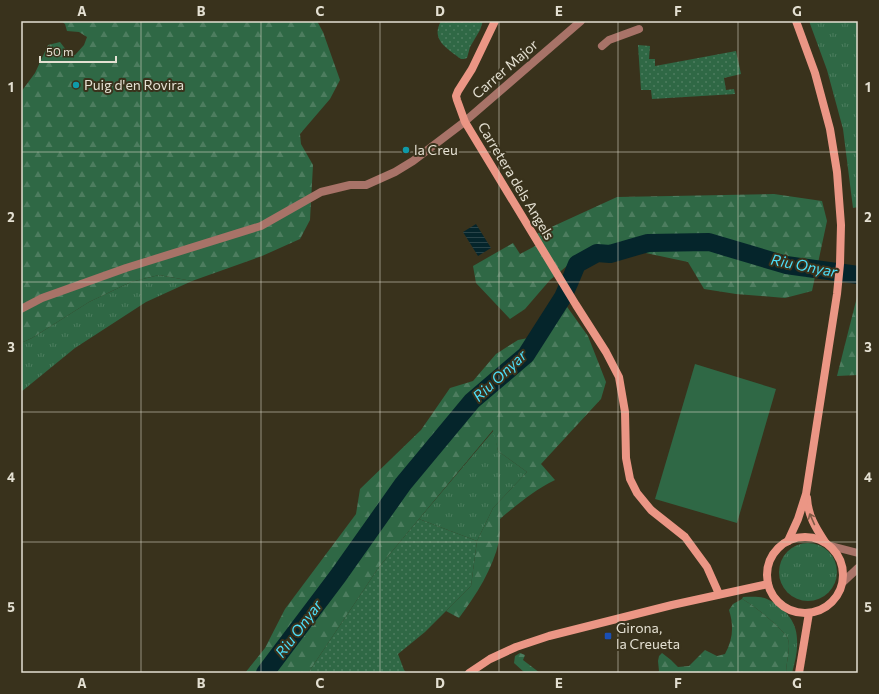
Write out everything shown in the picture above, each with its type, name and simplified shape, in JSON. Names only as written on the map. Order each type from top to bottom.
[{"type":"main road","name":"Carretera dels Angels","points":[[495,21],[472,69],[456,96],[465,122],[606,352],[618,377],[625,412],[626,458],[630,479],[637,494],[651,510],[685,537],[708,567],[719,594]]},
{"type":"main road","points":[[788,541],[798,519],[806,494],[831,336],[840,264],[841,225],[835,158],[826,114],[810,58],[796,21]]},
{"type":"main road","points":[[806,494],[807,508],[812,521],[828,544],[835,551],[841,562],[844,575],[843,582],[838,594],[830,604],[820,610],[809,613],[797,612],[786,608],[776,600],[768,584],[767,571],[770,559],[778,548],[794,538],[813,538],[828,544]]},
{"type":"main road","points":[[468,673],[490,659],[516,647],[548,636],[612,619],[768,584]]},
{"type":"main road","points":[[799,673],[809,613]]},
{"type":"street","name":"Carrer Major","points":[[21,309],[42,298],[126,268],[261,226],[321,192],[350,185],[366,185],[395,172],[407,165],[465,122],[581,21]]},
{"type":"street","points":[[602,46],[609,40],[638,28]]},
{"type":"street","points":[[828,544],[858,553]]},
{"type":"street","points":[[843,582],[858,568]]},
{"type":"green space","points":[[61,21],[317,21],[323,32],[340,80],[330,99],[300,134],[301,144],[313,165],[310,220],[300,239],[262,256],[192,281],[159,275],[131,282],[89,302],[32,338],[21,343],[21,92],[35,73],[48,45],[60,42],[70,55],[75,55],[84,45],[87,37],[79,32],[67,31],[65,24]]},
{"type":"green space","points":[[441,21],[483,21],[480,30],[470,47],[467,58],[461,59],[446,48],[439,39],[438,28]]},
{"type":"green space","points":[[809,21],[858,21],[858,207],[853,208],[843,129],[827,70]]},
{"type":"green space","points":[[638,45],[650,46],[649,59],[655,59],[655,66],[736,51],[741,74],[724,78],[726,90],[734,89],[735,94],[652,99],[651,90],[641,90]]},
{"type":"green space","points":[[774,194],[822,201],[827,221],[812,291],[785,298],[736,294],[704,289],[688,262],[608,245],[579,256],[550,280],[525,309],[510,319],[476,283],[473,266],[513,243],[520,254],[539,244],[534,235],[617,197]]},
{"type":"green space","points":[[159,275],[192,281],[146,302],[75,348],[21,392],[21,343],[32,338],[89,302],[131,282]]},
{"type":"green space","points":[[858,293],[858,375],[837,376]]},
{"type":"green space","points":[[565,304],[588,336],[606,382],[601,399],[541,464],[555,480],[533,493],[500,519],[499,541],[493,562],[478,591],[459,618],[446,611],[471,586],[477,541],[493,508],[527,472],[498,451],[493,430],[379,567],[308,673],[245,673],[265,648],[285,609],[356,514],[360,489],[421,430],[450,388],[473,381],[496,354],[518,340],[548,334]]},
{"type":"green space","points":[[695,364],[776,389],[737,523],[655,499]]},
{"type":"green space","points":[[494,430],[498,451],[527,472],[493,508],[477,541],[419,519]]},
{"type":"green space","points":[[419,519],[477,541],[471,586],[425,632],[398,654],[404,670],[407,673],[308,673],[379,567]]},
{"type":"green space","points":[[808,543],[819,545],[832,556],[835,561],[837,572],[835,583],[824,596],[819,599],[808,601],[797,599],[784,588],[781,583],[779,572],[781,561],[792,548],[797,545]]},
{"type":"green space","points":[[743,597],[758,597],[767,599],[784,610],[792,620],[795,626],[797,643],[792,673],[786,673],[789,643],[786,635],[768,618],[742,599]]},
{"type":"green space","points":[[742,599],[768,618],[786,635],[789,647],[786,673],[657,673],[659,671],[659,656],[662,653],[678,667],[689,666],[705,650],[717,656],[725,654],[730,643],[732,632],[732,622],[729,610],[733,604]]},
{"type":"green space","points":[[520,653],[525,655],[523,660],[540,673],[525,673],[514,663],[515,656]]},
{"type":"water","points":[[476,224],[491,248],[478,256],[463,232]]},
{"type":"waterway","name":"Riu Onyar","points":[[265,673],[338,576],[403,484],[472,401],[526,355],[563,297],[577,264],[597,253],[610,254],[648,243],[709,242],[786,265],[858,275]]},
{"type":"place","name":"Puig d'en Rovira","points":[[76,85]]},
{"type":"place","name":"la Creu","points":[[406,150]]},
{"type":"place","name":"Girona, la Creueta","points":[[608,636]]}]
